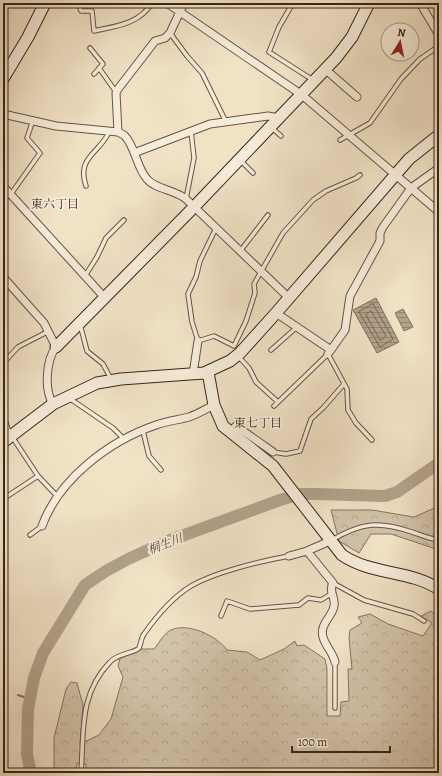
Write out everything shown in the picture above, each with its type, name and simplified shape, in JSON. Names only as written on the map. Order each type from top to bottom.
[{"type":"street","points":[[3,79],[28,37],[45,3]]},
{"type":"street","points":[[167,3],[302,95],[439,212]]},
{"type":"street","points":[[118,132],[116,93],[155,41],[165,38],[170,33],[184,3]]},
{"type":"street","points":[[53,404],[49,398],[48,389],[50,358],[56,347],[80,324],[190,203],[239,159],[326,70],[352,37],[369,3]]},
{"type":"street","points":[[420,4],[439,35]]},
{"type":"street","points":[[326,70],[357,97]]},
{"type":"street","points":[[3,114],[33,119],[56,126],[118,132],[127,138],[143,173],[150,182],[177,193],[190,203],[241,250],[289,298]]},
{"type":"street","points":[[134,153],[210,124],[268,116],[279,118]]},
{"type":"street","points":[[8,439],[53,404],[97,383],[111,380],[208,372],[223,366],[276,313],[412,156],[439,135]]},
{"type":"street","points":[[276,313],[330,352],[345,330],[350,296],[380,242],[380,233],[383,227],[411,188],[439,168]]},
{"type":"street","points":[[3,186],[104,298]]},
{"type":"street","points":[[3,277],[49,331],[56,347]]},
{"type":"street","points":[[193,374],[198,340]]},
{"type":"street","points":[[208,372],[214,405],[220,422],[230,432],[273,466],[342,555],[358,564],[414,577],[439,589]]},
{"type":"street","points":[[42,526],[57,496],[78,472],[126,440],[143,431],[157,425],[189,417],[214,405]]},
{"type":"street","points":[[230,432],[236,426],[272,452]]},
{"type":"street","points":[[289,556],[307,551],[329,539]]},
{"type":"street","points":[[307,551],[333,583],[331,594],[334,607],[324,625],[322,635],[332,652],[335,662]]},
{"type":"lane","points":[[78,3],[81,12],[92,11],[94,31],[116,27],[138,19],[152,3]]},
{"type":"lane","points":[[293,3],[279,27],[269,52],[315,81]]},
{"type":"lane","points":[[170,33],[202,73],[226,122]]},
{"type":"lane","points":[[340,140],[370,123],[401,78],[420,59],[439,46]]},
{"type":"lane","points":[[90,48],[103,64],[94,74]]},
{"type":"lane","points":[[99,68],[116,93]]},
{"type":"lane","points":[[11,194],[40,153],[27,138],[33,119]]},
{"type":"lane","points":[[271,127],[281,136]]},
{"type":"lane","points":[[190,203],[194,158],[191,131]]},
{"type":"lane","points":[[86,186],[82,174],[84,165],[109,132]]},
{"type":"lane","points":[[239,159],[253,173]]},
{"type":"lane","points":[[237,352],[255,293],[254,284],[289,225],[313,200],[326,190],[360,175]]},
{"type":"lane","points":[[241,250],[268,215]]},
{"type":"lane","points":[[85,276],[97,257],[106,238],[124,220]]},
{"type":"lane","points":[[216,228],[200,261],[196,277],[188,294],[192,322],[198,340],[214,336],[237,352],[256,382],[278,402]]},
{"type":"lane","points":[[80,324],[87,351],[103,364],[111,380]]},
{"type":"lane","points":[[271,350],[297,327]]},
{"type":"lane","points":[[7,359],[18,347],[49,331]]},
{"type":"lane","points":[[274,406],[330,352],[348,393],[348,410],[356,423],[372,440]]},
{"type":"lane","points":[[272,452],[286,454],[300,450],[311,419],[344,384]]},
{"type":"lane","points":[[68,396],[71,400],[113,428],[126,440]]},
{"type":"lane","points":[[3,414],[8,439],[38,476],[57,496]]},
{"type":"lane","points":[[143,431],[149,456],[161,470]]},
{"type":"lane","points":[[3,499],[38,476]]},
{"type":"lane","points":[[329,539],[356,527],[376,523],[395,526],[439,540]]},
{"type":"lane","points":[[30,535],[42,526]]},
{"type":"lane","points":[[81,773],[87,697],[94,682],[110,662],[118,655],[134,652],[138,648],[143,635],[155,620],[177,597],[191,586],[243,567],[289,556]]},
{"type":"lane","points":[[333,583],[364,600],[413,614],[424,621]]},
{"type":"lane","points":[[220,616],[227,602],[250,609],[269,608],[299,605],[308,598],[320,600],[331,594]]},
{"type":"lane","points":[[335,662],[335,708]]},
{"type":"green space","points":[[439,506],[439,550],[391,534],[371,534],[359,553],[339,541],[331,510],[372,510],[414,517]]},
{"type":"green space","points":[[431,611],[439,618],[439,705],[436,721],[439,726],[439,773],[86,773],[86,764],[77,763],[76,773],[54,773],[54,738],[66,689],[71,682],[77,683],[83,705],[80,744],[99,735],[111,719],[123,677],[118,666],[121,655],[135,653],[140,649],[154,649],[164,635],[171,630],[178,628],[194,629],[209,635],[227,650],[247,652],[260,660],[284,649],[295,641],[297,646],[304,645],[325,659],[327,669],[327,716],[340,716],[341,702],[349,701],[348,669],[352,669],[349,638],[350,630],[362,623],[358,617],[370,614],[388,624],[423,636],[432,623],[421,616]]},
{"type":"water","points":[[376,298],[399,342],[377,353],[353,310]]},
{"type":"water","points":[[403,309],[413,327],[404,331],[395,313]]},
{"type":"waterway","name":"桐生川","points":[[31,773],[27,754],[28,709],[34,678],[43,653],[85,585],[128,559],[168,541],[280,500],[301,494],[385,496],[397,492],[439,463]]},
{"type":"waterway","points":[[18,695],[30,699]]},
{"type":"district","name":"東六丁目","points":[[55,204]]},
{"type":"district","name":"東七丁目","points":[[258,423]]}]
